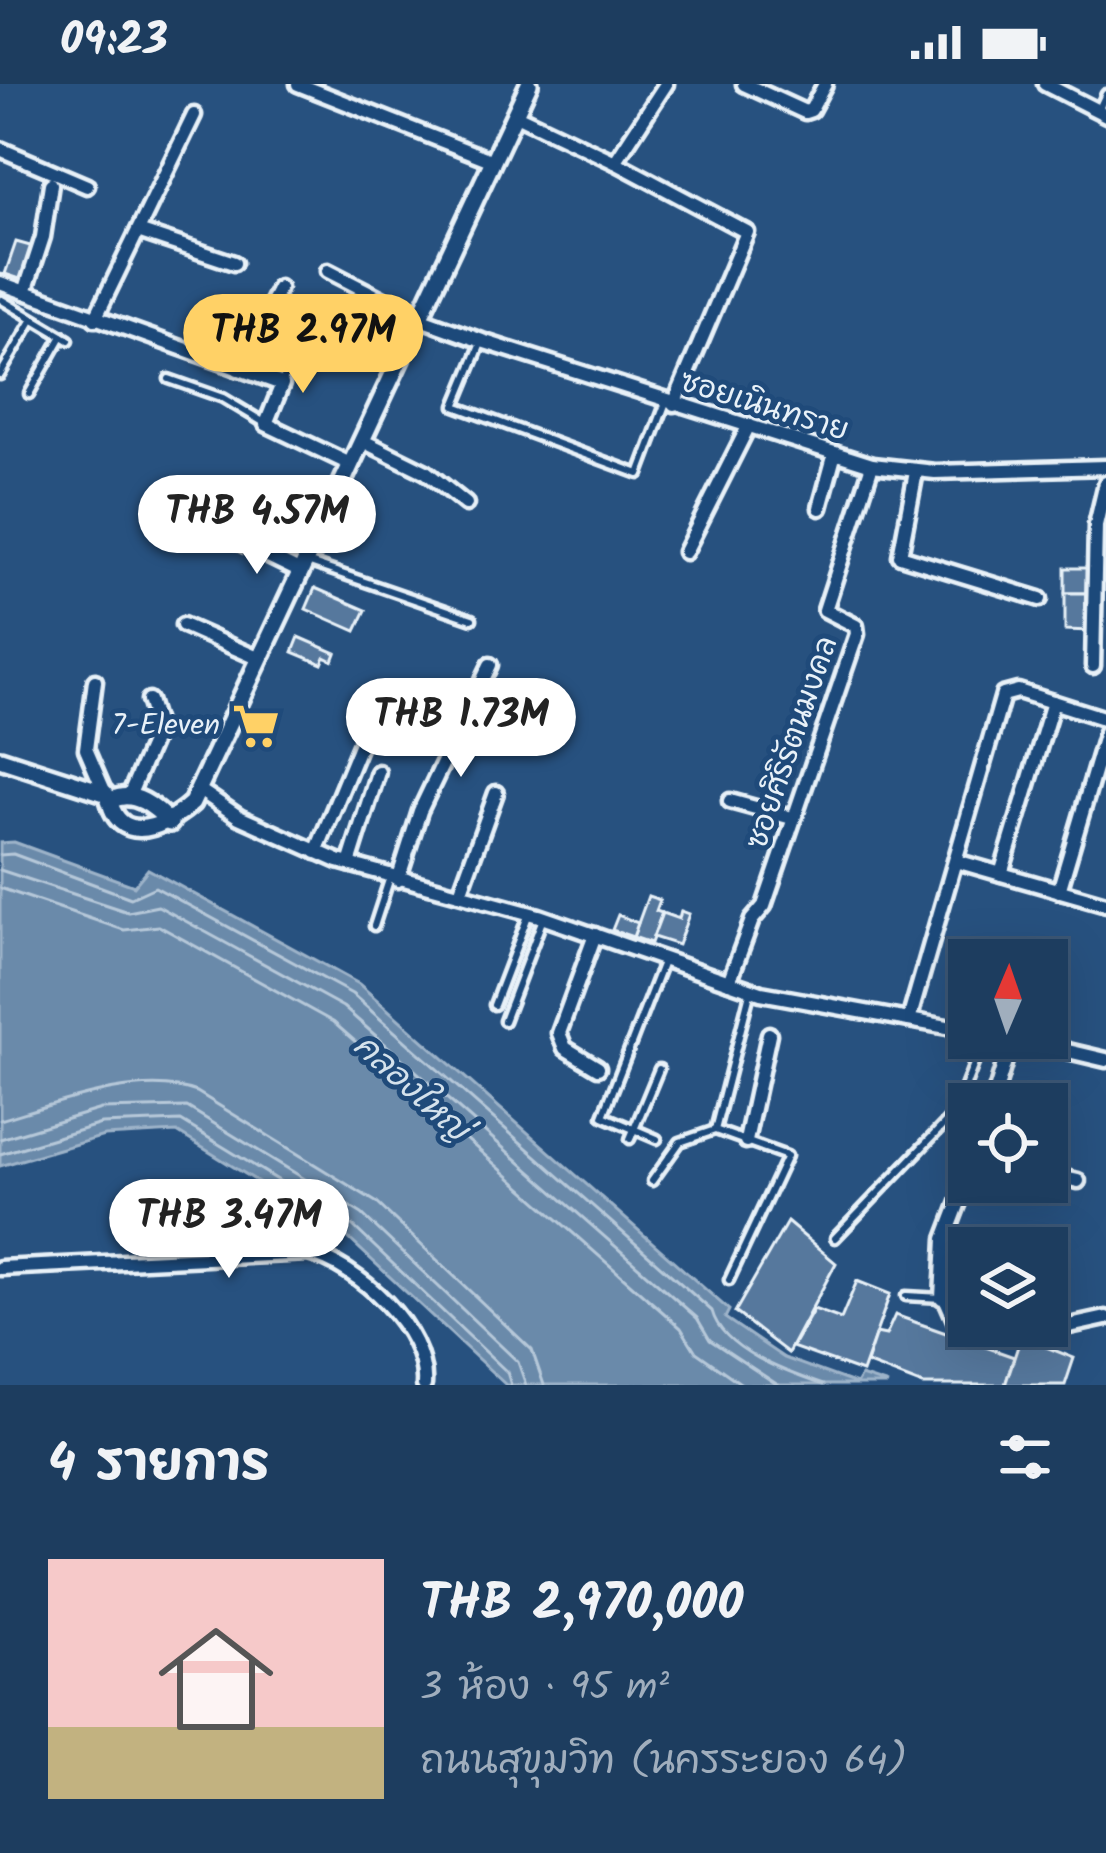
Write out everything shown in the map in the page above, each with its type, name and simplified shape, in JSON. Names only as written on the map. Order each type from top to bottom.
[{"type":"street","points":[[298,84],[493,160]]},
{"type":"street","points":[[148,700],[158,729],[116,796],[116,816],[137,826],[170,823],[201,790],[529,84]]},
{"type":"street","points":[[615,162],[665,84]]},
{"type":"street","points":[[744,84],[805,112],[812,110],[825,84]]},
{"type":"street","points":[[1045,84],[1102,113]]},
{"type":"street","points":[[95,320],[194,115]]},
{"type":"street","points":[[514,115],[747,232],[670,403]]},
{"type":"street","points":[[0,149],[87,186]]},
{"type":"street","points":[[25,292],[44,237],[51,184]]},
{"type":"street","points":[[137,231],[233,263]]},
{"type":"street","name":"ซอยเนินทราย","points":[[328,271],[421,319],[482,341],[872,465],[916,472],[1106,467]]},
{"type":"street","points":[[0,283],[282,384],[266,424],[350,464]]},
{"type":"street","points":[[238,369],[279,288]]},
{"type":"street","points":[[685,553],[749,425]]},
{"type":"street","points":[[362,440],[426,472],[466,503]]},
{"type":"street","points":[[820,508],[835,452]]},
{"type":"street","name":"ซอยศิริรัตนมงคล","points":[[729,982],[752,920],[764,906],[857,634],[856,626],[825,610],[872,465]]},
{"type":"street","points":[[916,472],[900,556],[1040,599]]},
{"type":"street","points":[[1093,666],[1100,633],[1096,525],[1106,483]]},
{"type":"street","points":[[233,539],[304,567]]},
{"type":"street","points":[[183,625],[260,659]]},
{"type":"street","points":[[394,878],[420,811],[490,665]]},
{"type":"street","points":[[95,681],[86,749],[116,796]]},
{"type":"street","points":[[909,1020],[1003,694],[1018,691],[1106,719]]},
{"type":"street","points":[[1001,874],[1052,702]]},
{"type":"street","points":[[316,852],[374,709]]},
{"type":"street","points":[[1060,891],[1106,732]]},
{"type":"street","points":[[0,759],[155,807],[170,823]]},
{"type":"street","points":[[350,865],[378,772]]},
{"type":"street","points":[[201,790],[238,817],[350,865],[536,915],[751,989],[814,1006],[948,1027]]},
{"type":"street","points":[[460,892],[496,793]]},
{"type":"street","points":[[730,801],[793,818]]},
{"type":"street","points":[[956,861],[1106,904]]},
{"type":"street","points":[[595,935],[559,1033],[565,1048],[598,1068]]},
{"type":"street","points":[[746,1141],[769,1034]]},
{"type":"street","points":[[1068,1046],[1106,1060]]},
{"type":"street","points":[[1068,1178],[1078,1180]]},
{"type":"street","points":[[941,1298],[945,1239],[959,1203]]},
{"type":"street","points":[[0,1268],[308,1253],[339,1261],[417,1342],[424,1385]]},
{"type":"street","points":[[1068,1326],[1106,1318]]},
{"type":"lane","points":[[1102,113],[1106,94]]},
{"type":"lane","points":[[1,300],[65,338],[29,394]]},
{"type":"lane","points":[[300,307],[402,354]]},
{"type":"lane","points":[[0,375],[33,319]]},
{"type":"lane","points":[[282,384],[301,338]]},
{"type":"lane","points":[[482,341],[455,406],[639,474],[670,403]]},
{"type":"lane","points":[[169,379],[224,398],[266,424]]},
{"type":"lane","points":[[304,567],[472,619]]},
{"type":"lane","points":[[374,926],[394,878]]},
{"type":"lane","points":[[494,1005],[536,915]]},
{"type":"lane","points":[[504,1021],[536,915]]},
{"type":"lane","points":[[657,1139],[603,1116],[664,958]]},
{"type":"lane","points":[[715,1130],[751,989]]},
{"type":"lane","points":[[835,1238],[955,1113],[977,1059]]},
{"type":"lane","points":[[630,1139],[659,1069]]},
{"type":"lane","points":[[652,1181],[680,1142],[715,1130],[787,1156],[729,1280]]},
{"type":"lane","points":[[906,1296],[941,1298],[948,1314]]},
{"type":"water","name":"คลองใหญ่","points":[[14,842],[134,886],[148,869],[359,984],[729,1310],[725,1318],[784,1358],[856,1384],[861,1376],[888,1385],[506,1385],[346,1236],[177,1132],[104,1136],[0,1166],[0,843]]},
{"type":"building","points":[[16,242],[34,247],[23,280],[5,274]]},
{"type":"building","points":[[1065,568],[1089,568],[1089,593],[1065,593]]},
{"type":"building","points":[[315,588],[366,610],[356,631],[306,609]]},
{"type":"building","points":[[1065,593],[1092,593],[1091,631],[1065,630]]},
{"type":"building","points":[[299,637],[336,653],[333,661],[325,657],[322,664],[293,652]]},
{"type":"building","points":[[648,896],[660,900],[656,911],[662,913],[651,943],[633,937]]},
{"type":"building","points":[[681,911],[689,914],[678,945],[653,937],[662,913],[679,919]]},
{"type":"building","points":[[618,915],[638,923],[633,937],[612,930]]},
{"type":"building","points":[[787,1222],[836,1263],[788,1353],[735,1312]]},
{"type":"building","points":[[857,1281],[890,1294],[862,1372],[792,1347],[814,1309],[841,1319]]},
{"type":"building","points":[[895,1315],[948,1334],[948,1347],[986,1347],[1014,1357],[1005,1385],[923,1385],[866,1363],[876,1333],[886,1335]]},
{"type":"building","points":[[1018,1347],[1046,1347],[1074,1358],[1065,1385],[1005,1385]]},
{"type":"place","name":"7-Eleven","points":[[256,726]]}]
